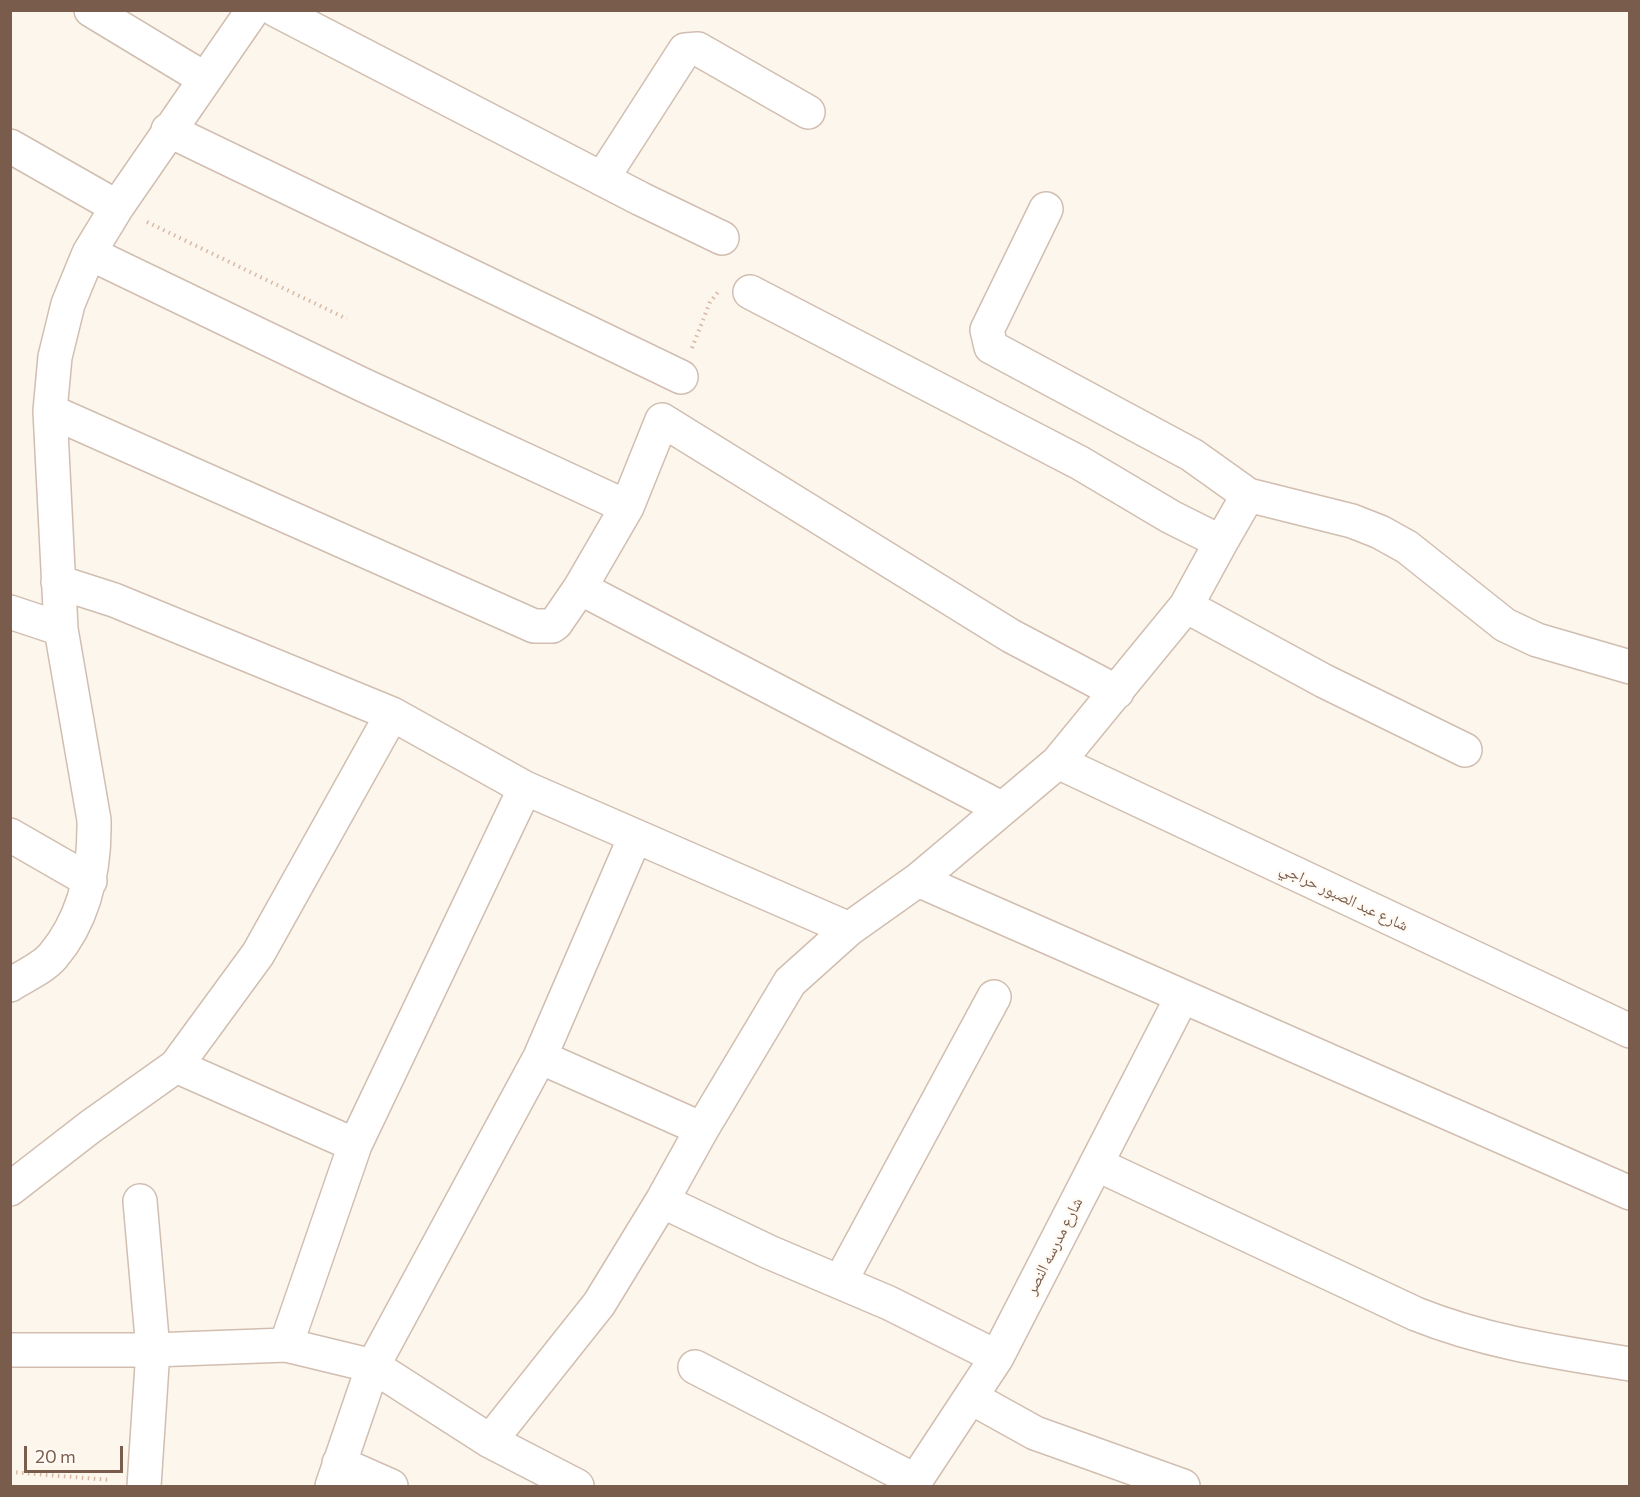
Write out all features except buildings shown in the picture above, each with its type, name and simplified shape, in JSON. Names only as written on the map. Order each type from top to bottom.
[{"type":"street","points":[[91,10],[205,79]]},
{"type":"street","points":[[10,985],[52,957],[75,921],[90,881],[94,851],[94,820],[61,629],[58,582],[50,411],[55,357],[65,314],[89,253],[117,207],[253,10]]},
{"type":"street","points":[[276,10],[602,180],[722,238]]},
{"type":"street","points":[[602,180],[685,50],[690,48],[698,49],[807,112]]},
{"type":"street","points":[[168,130],[681,377]]},
{"type":"street","points":[[10,147],[117,207]]},
{"type":"street","points":[[1046,209],[987,330],[991,346],[1192,454],[1248,495],[1352,521],[1380,532],[1407,547],[1504,625],[1537,640],[1629,667]]},
{"type":"street","points":[[89,253],[627,507]]},
{"type":"street","points":[[750,292],[1080,463],[1171,517],[1221,542]]},
{"type":"street","points":[[50,411],[534,626],[552,626],[556,623],[580,588],[627,507],[662,420],[1011,636],[1117,692]]},
{"type":"street","points":[[490,1442],[599,1304],[662,1202],[702,1129],[790,982],[849,929],[918,880],[1058,762],[1186,606],[1248,495]]},
{"type":"street","points":[[58,582],[114,600],[392,714],[525,788],[849,929]]},
{"type":"street","points":[[580,588],[1001,808]]},
{"type":"street","points":[[1186,606],[1324,681],[1465,750]]},
{"type":"street","points":[[10,612],[61,629]]},
{"type":"street","points":[[10,1189],[90,1127],[176,1066],[258,954],[392,714]]},
{"type":"street","name":"شارع عبد الصبور حراجي","points":[[1058,762],[1629,1031]]},
{"type":"street","points":[[286,1345],[355,1145],[525,788]]},
{"type":"street","points":[[10,835],[90,881]]},
{"type":"street","points":[[391,1486],[335,1474],[373,1366],[540,1058],[635,837]]},
{"type":"street","points":[[918,880],[1629,1193]]},
{"type":"street","points":[[840,1282],[994,997]]},
{"type":"street","name":"شارع مدرسه النصر","points":[[914,1484],[997,1357],[1182,997]]},
{"type":"street","points":[[540,1058],[702,1129]]},
{"type":"street","points":[[176,1066],[355,1145]]},
{"type":"street","points":[[1096,1164],[1416,1314],[1460,1332],[1514,1346],[1629,1364]]},
{"type":"street","points":[[140,1202],[153,1350],[145,1485]]},
{"type":"street","points":[[662,1202],[889,1303],[997,1357]]},
{"type":"street","points":[[10,1350],[153,1350],[286,1345],[373,1366],[490,1442],[577,1486]]},
{"type":"street","points":[[694,1367],[914,1484]]},
{"type":"street","points":[[972,1398],[1035,1433],[1183,1486]]},
{"type":"path","points":[[117,207],[346,319]]},
{"type":"path","points":[[681,377],[710,302],[719,290],[732,288],[750,292]]},
{"type":"path","points":[[10,1472],[145,1485]]}]
